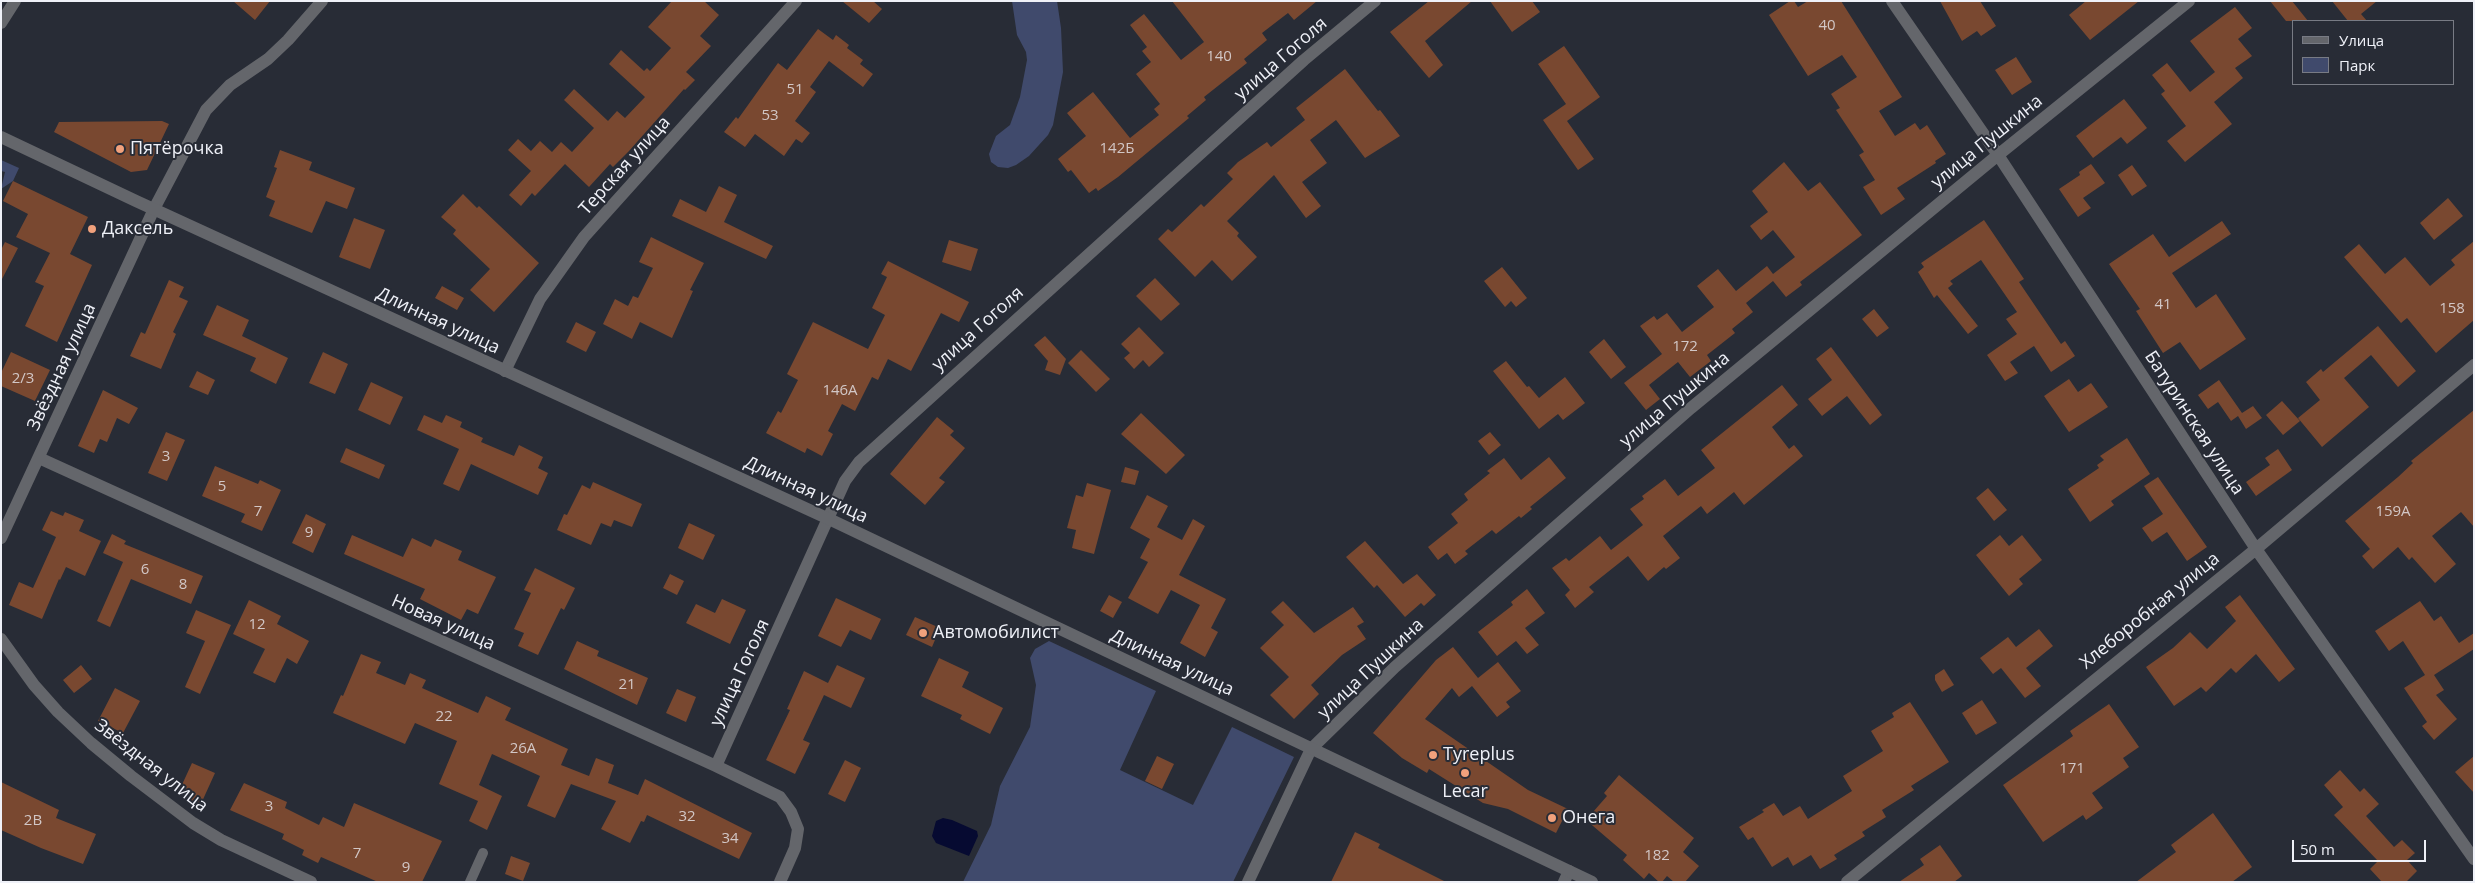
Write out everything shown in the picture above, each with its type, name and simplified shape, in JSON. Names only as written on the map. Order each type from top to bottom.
[{"type":"street","points":[[1,23],[15,1]]},
{"type":"street","name":"Звёздная улица","points":[[1,538],[154,210],[206,110],[230,86],[268,59],[288,40],[322,1]]},
{"type":"street","name":"Терская улица","points":[[505,371],[540,299],[584,238],[796,1]]},
{"type":"street","name":"улица Гоголя","points":[[716,766],[830,520],[845,481],[859,462],[904,419],[1304,60],[1376,1]]},
{"type":"street","name":"Батуринская улица","points":[[1892,1],[1998,155],[2256,549],[2474,859]]},
{"type":"street","name":"улица Пушкина","points":[[1248,882],[1311,749],[1396,667],[1691,408],[1998,155],[2189,1]]},
{"type":"street","name":"Длинная улица","points":[[1,137],[154,210],[830,520],[1311,749],[1567,877],[1592,882]]},
{"type":"street","name":"Хлеборобная улица","points":[[1847,882],[2256,549],[2474,365]]},
{"type":"street","name":"Новая улица","points":[[39,458],[716,766],[780,797],[791,812],[798,829],[795,848],[780,882]]},
{"type":"street","name":"Звёздная улица","points":[[1,639],[34,686],[58,712],[91,743],[138,782],[193,823],[221,840],[311,882]]},
{"type":"lane","points":[[470,882],[482,853]]},
{"type":"green space","points":[[1012,1],[1057,1],[1061,28],[1063,72],[1053,125],[1048,135],[1029,156],[1008,168],[998,167],[991,162],[989,154],[996,136],[1010,125],[1020,97],[1027,60],[1026,52],[1017,35]]},
{"type":"green space","points":[[1,160],[19,168],[13,181],[1,189],[5,172],[1,171]]},
{"type":"green space","points":[[1049,641],[1156,691],[1120,770],[1193,805],[1232,727],[1294,757],[1233,882],[963,882],[991,825],[1000,786],[1030,727],[1036,685],[1030,658],[1035,649]]},
{"type":"shaded area","points":[[943,818],[977,831],[978,836],[969,856],[936,843],[932,836],[936,821]]},
{"type":"building","points":[[233,1],[270,1],[255,20]]},
{"type":"building","points":[[672,1],[704,1],[719,15],[700,36],[711,46],[686,72],[695,80],[684,89],[629,151],[613,167],[610,164],[589,187],[565,164],[535,196],[532,193],[521,206],[509,195],[531,171],[508,150],[518,139],[531,151],[540,141],[552,152],[561,142],[572,152],[594,128],[564,100],[574,89],[608,121],[617,111],[625,118],[645,97],[609,64],[621,50],[644,71],[647,68],[650,71],[671,48],[648,27]]},
{"type":"building","points":[[842,1],[873,1],[882,9],[869,23]]},
{"type":"building","points":[[1172,1],[1317,1],[1294,20],[1288,13],[1262,33],[1267,40],[1244,59],[1247,63],[1204,97],[1206,100],[1187,116],[1189,118],[1118,177],[1098,191],[1096,188],[1089,193],[1071,170],[1068,172],[1058,159],[1086,136],[1067,113],[1093,92],[1130,138],[1159,115],[1154,109],[1160,104],[1136,74],[1151,62],[1142,51],[1147,47],[1130,25],[1144,14],[1181,60],[1204,42]]},
{"type":"building","points":[[1429,1],[1472,1],[1425,41],[1443,65],[1429,78],[1390,32]]},
{"type":"building","points":[[1490,1],[1532,1],[1540,12],[1512,32]]},
{"type":"building","points":[[1790,1],[1794,1],[1798,7],[1808,1],[1841,1],[1902,97],[1879,111],[1895,136],[1915,123],[1920,130],[1927,125],[1946,154],[1935,161],[1936,163],[1897,188],[1905,199],[1881,215],[1863,187],[1875,180],[1859,155],[1864,152],[1836,110],[1840,108],[1831,94],[1857,77],[1842,55],[1808,76],[1769,15]]},
{"type":"building","points":[[1940,1],[1980,1],[1996,26],[1981,36],[1977,31],[1962,41]]},
{"type":"building","points":[[2086,1],[2139,1],[2090,40],[2069,15]]},
{"type":"building","points":[[2270,1],[2292,1],[2307,20],[2286,21]]},
{"type":"building","points":[[2332,1],[2377,1],[2361,14],[2366,20],[2347,20]]},
{"type":"building","points":[[2235,7],[2252,28],[2238,39],[2252,56],[2235,68],[2243,78],[2214,102],[2232,124],[2185,162],[2167,141],[2186,126],[2161,94],[2165,91],[2152,75],[2167,63],[2190,92],[2215,72],[2190,41]]},
{"type":"building","points":[[818,29],[833,40],[836,35],[849,45],[847,48],[863,60],[860,64],[873,74],[863,87],[829,61],[810,87],[816,92],[795,121],[810,133],[802,143],[796,139],[784,156],[755,134],[745,147],[724,132],[736,117],[738,119],[778,63],[787,70]]},
{"type":"building","points":[[1564,46],[1600,97],[1567,121],[1594,159],[1578,170],[1543,120],[1566,104],[1538,64]]},
{"type":"building","points":[[2016,57],[2032,82],[2012,95],[1995,70]]},
{"type":"building","points":[[1345,69],[1400,136],[1365,158],[1336,120],[1310,140],[1327,163],[1302,182],[1321,206],[1306,218],[1274,175],[1227,221],[1239,233],[1237,236],[1257,257],[1232,281],[1212,260],[1195,277],[1158,239],[1168,229],[1172,232],[1201,204],[1204,207],[1233,179],[1227,173],[1238,162],[1267,142],[1271,147],[1305,120],[1296,108]]},
{"type":"building","points":[[2124,99],[2147,128],[2127,144],[2121,137],[2093,158],[2076,136]]},
{"type":"building","points":[[162,121],[169,124],[147,170],[131,172],[54,132],[59,122]]},
{"type":"building","points":[[280,150],[312,162],[309,170],[355,188],[347,209],[326,201],[312,233],[269,216],[275,201],[266,197],[277,168],[274,167]]},
{"type":"building","points":[[1784,162],[1808,191],[1820,182],[1862,235],[1800,282],[1802,285],[1786,297],[1773,281],[1746,303],[1753,312],[1732,329],[1735,333],[1707,355],[1711,361],[1690,377],[1678,362],[1649,385],[1660,399],[1646,410],[1624,383],[1662,354],[1640,326],[1654,316],[1657,320],[1667,313],[1682,332],[1714,307],[1697,286],[1718,269],[1736,291],[1767,266],[1773,274],[1795,257],[1773,230],[1761,240],[1750,226],[1768,212],[1752,191]]},
{"type":"building","points":[[2091,164],[2105,183],[2083,198],[2091,208],[2078,217],[2059,189],[2080,175],[2079,172]]},
{"type":"building","points":[[2132,165],[2147,186],[2132,196],[2118,175]]},
{"type":"building","points":[[13,181],[88,217],[70,254],[92,265],[57,342],[25,326],[44,286],[35,282],[50,253],[16,237],[28,214],[3,201]]},
{"type":"building","points":[[719,186],[737,195],[724,222],[773,246],[766,259],[672,216],[680,199],[706,212]]},
{"type":"building","points":[[463,194],[477,208],[479,206],[539,263],[494,312],[470,290],[490,269],[453,234],[456,230],[441,217]]},
{"type":"building","points":[[2448,198],[2463,216],[2434,240],[2420,223]]},
{"type":"building","points":[[354,218],[385,230],[370,269],[339,257]]},
{"type":"building","points":[[1984,220],[2024,279],[2019,282],[2061,344],[2065,341],[2075,356],[2051,372],[2034,346],[2010,362],[2018,373],[2005,381],[1987,355],[2017,334],[2006,319],[2017,312],[1981,260],[1950,281],[1953,284],[1948,288],[1978,326],[1968,334],[1937,295],[1934,298],[1918,272],[1924,267],[1921,263]]},
{"type":"building","points":[[2222,221],[2231,234],[2172,273],[2196,308],[2216,294],[2246,339],[2200,370],[2180,342],[2163,353],[2136,311],[2140,309],[2109,264],[2153,234],[2169,257]]},
{"type":"building","points":[[651,237],[704,263],[690,290],[693,291],[672,338],[640,322],[632,339],[603,324],[615,299],[628,306],[633,296],[638,298],[653,268],[639,262]]},
{"type":"building","points":[[949,240],[978,249],[971,271],[942,262]]},
{"type":"building","points":[[2474,241],[2474,320],[2436,353],[2407,318],[2401,323],[2344,257],[2359,244],[2385,274],[2405,257],[2430,286],[2455,265],[2451,260]]},
{"type":"building","points":[[5,242],[18,248],[1,281],[1,250]]},
{"type":"building","points":[[888,261],[969,302],[959,322],[941,313],[911,371],[888,359],[878,380],[872,377],[855,411],[842,404],[828,431],[833,434],[822,456],[807,448],[805,453],[766,433],[778,411],[781,413],[798,380],[787,374],[813,322],[868,349],[885,315],[872,308],[887,277],[881,274]]},
{"type":"building","points":[[1502,267],[1527,298],[1516,307],[1511,301],[1505,307],[1484,281]]},
{"type":"building","points":[[1155,278],[1180,304],[1161,321],[1136,296]]},
{"type":"building","points":[[169,280],[184,287],[179,297],[188,301],[173,332],[176,334],[161,369],[130,356],[141,332],[145,334]]},
{"type":"building","points":[[442,286],[464,298],[457,310],[435,298]]},
{"type":"building","points":[[217,305],[249,320],[242,336],[288,358],[276,384],[250,371],[256,358],[203,335]]},
{"type":"building","points":[[1874,309],[1889,328],[1877,337],[1862,319]]},
{"type":"building","points":[[576,322],[596,332],[586,352],[566,342]]},
{"type":"building","points":[[2378,326],[2416,371],[2398,387],[2371,355],[2344,378],[2369,407],[2322,447],[2298,418],[2320,400],[2306,382],[2321,369],[2323,372]]},
{"type":"building","points":[[1139,327],[1164,353],[1149,367],[1143,360],[1134,369],[1124,358],[1130,353],[1121,344]]},
{"type":"building","points":[[1045,336],[1066,359],[1060,375],[1045,370],[1048,361],[1034,345]]},
{"type":"building","points":[[1604,339],[1626,367],[1611,379],[1589,352]]},
{"type":"building","points":[[1831,347],[1882,415],[1870,425],[1847,396],[1822,416],[1808,399],[1832,380],[1816,359]]},
{"type":"building","points":[[1081,350],[1110,379],[1096,392],[1068,363]]},
{"type":"building","points":[[11,352],[50,370],[35,401],[1,386],[1,373]]},
{"type":"building","points":[[323,352],[348,364],[335,394],[309,383]]},
{"type":"building","points":[[1506,361],[1527,387],[1529,386],[1539,398],[1565,377],[1585,403],[1563,420],[1558,414],[1539,429],[1493,371]]},
{"type":"building","points":[[197,371],[215,380],[208,395],[189,387]]},
{"type":"building","points":[[2069,379],[2078,392],[2091,383],[2108,407],[2069,432],[2044,396]]},
{"type":"building","points":[[2219,380],[2242,413],[2253,406],[2262,418],[2246,429],[2238,416],[2231,421],[2218,402],[2208,409],[2198,395]]},
{"type":"building","points":[[371,382],[403,397],[390,425],[358,410]]},
{"type":"building","points":[[1782,385],[1798,405],[1772,427],[1789,449],[1794,445],[1803,456],[1744,505],[1734,492],[1707,514],[1701,506],[1663,536],[1680,558],[1666,569],[1664,567],[1648,581],[1628,556],[1589,587],[1594,592],[1575,608],[1565,595],[1570,590],[1552,568],[1566,558],[1569,561],[1600,536],[1611,550],[1643,525],[1630,509],[1644,499],[1642,496],[1665,479],[1678,496],[1715,468],[1701,450]]},
{"type":"building","points":[[103,390],[138,408],[129,424],[117,418],[107,442],[100,439],[94,453],[78,446]]},
{"type":"building","points":[[2282,401],[2300,421],[2283,435],[2266,415]]},
{"type":"building","points":[[2474,410],[2474,527],[2461,512],[2432,536],[2456,564],[2435,583],[2412,557],[2409,560],[2398,547],[2373,569],[2362,556],[2370,549],[2345,521],[2398,477],[2413,463],[2411,461]]},
{"type":"building","points":[[1141,413],[1185,455],[1166,474],[1121,434]]},
{"type":"building","points":[[424,415],[442,423],[446,415],[462,422],[460,427],[483,438],[481,442],[514,456],[519,445],[543,457],[538,468],[548,473],[538,495],[471,464],[459,491],[443,484],[459,449],[417,430]]},
{"type":"building","points":[[937,417],[954,431],[950,435],[965,448],[939,478],[945,482],[925,505],[890,474]]},
{"type":"building","points":[[166,432],[185,440],[167,481],[148,473]]},
{"type":"building","points":[[1490,432],[1501,445],[1489,455],[1478,441]]},
{"type":"building","points":[[2127,438],[2150,474],[2111,501],[2114,505],[2090,522],[2068,489],[2099,468],[2097,465],[2104,460],[2100,456]]},
{"type":"building","points":[[346,448],[385,465],[379,479],[340,462]]},
{"type":"building","points":[[2278,449],[2292,470],[2256,496],[2246,482],[2270,465],[2265,458]]},
{"type":"building","points":[[1549,457],[1566,478],[1530,507],[1532,509],[1521,518],[1519,516],[1496,534],[1492,530],[1465,551],[1468,554],[1455,564],[1447,553],[1438,560],[1428,547],[1458,523],[1451,514],[1468,500],[1464,494],[1490,473],[1487,471],[1504,458],[1521,480]]},
{"type":"building","points":[[215,466],[258,484],[260,480],[281,490],[262,531],[241,522],[245,514],[202,496]]},
{"type":"building","points":[[1125,467],[1139,471],[1135,485],[1121,482]]},
{"type":"building","points":[[2158,477],[2207,547],[2187,561],[2167,532],[2152,542],[2142,528],[2163,514],[2144,486]]},
{"type":"building","points":[[593,482],[642,504],[632,527],[614,520],[611,527],[601,523],[591,545],[557,530],[564,514],[567,515],[582,485],[590,489]]},
{"type":"building","points":[[1087,483],[1111,490],[1094,554],[1072,548],[1076,530],[1067,528],[1076,495],[1083,497]]},
{"type":"building","points":[[1988,488],[2007,510],[1994,521],[1976,498]]},
{"type":"building","points":[[1147,495],[1168,506],[1157,527],[1182,540],[1193,519],[1205,526],[1179,575],[1226,599],[1211,628],[1218,632],[1205,657],[1180,643],[1200,605],[1171,590],[1158,614],[1128,598],[1148,562],[1140,558],[1150,539],[1130,528]]},
{"type":"building","points":[[51,511],[63,516],[65,512],[84,520],[79,531],[101,541],[85,576],[66,567],[42,619],[9,605],[19,582],[33,588],[56,537],[42,530]]},
{"type":"building","points":[[306,514],[326,524],[313,553],[292,543]]},
{"type":"building","points":[[689,523],[715,535],[703,560],[678,548]]},
{"type":"building","points":[[112,534],[126,541],[124,544],[203,576],[191,604],[131,579],[110,627],[97,621],[123,562],[103,553]]},
{"type":"building","points":[[352,535],[403,557],[412,538],[431,547],[435,539],[462,551],[458,560],[496,577],[478,614],[467,609],[461,620],[420,599],[425,589],[344,554]]},
{"type":"building","points":[[2000,535],[2009,546],[2022,535],[2042,560],[2019,579],[2023,584],[2009,596],[1976,555]]},
{"type":"building","points":[[1365,541],[1403,584],[1417,574],[1436,595],[1424,606],[1421,603],[1405,617],[1377,585],[1374,588],[1346,557]]},
{"type":"building","points":[[535,568],[575,588],[564,610],[561,608],[538,655],[518,646],[524,633],[514,629],[531,593],[524,590]]},
{"type":"building","points":[[670,574],[684,581],[677,595],[663,588]]},
{"type":"building","points":[[1527,589],[1545,613],[1525,628],[1539,645],[1527,654],[1516,641],[1497,656],[1478,632],[1513,605],[1511,602]]},
{"type":"building","points":[[1109,595],[1122,602],[1113,618],[1100,611]]},
{"type":"building","points":[[2240,595],[2295,669],[2279,682],[2256,654],[2236,673],[2231,668],[2206,692],[2201,687],[2174,706],[2146,667],[2173,648],[2190,632],[2207,649],[2236,621],[2225,607]]},
{"type":"building","points":[[836,598],[881,619],[871,640],[850,630],[841,647],[818,636]]},
{"type":"building","points":[[722,599],[746,610],[730,644],[686,623],[696,604],[715,613]]},
{"type":"building","points":[[249,600],[281,616],[277,624],[309,641],[297,664],[287,658],[275,683],[253,673],[265,649],[233,634]]},
{"type":"building","points":[[1283,601],[1314,633],[1353,607],[1364,622],[1357,626],[1366,639],[1342,655],[1311,685],[1319,694],[1294,719],[1270,695],[1289,677],[1260,648],[1284,625],[1271,612]]},
{"type":"building","points":[[2420,601],[2434,621],[2441,616],[2459,643],[2474,633],[2474,649],[2434,675],[2444,690],[2436,695],[2457,719],[2434,740],[2422,726],[2427,722],[2404,688],[2425,675],[2403,641],[2389,651],[2375,631]]},
{"type":"building","points":[[196,610],[231,625],[200,694],[185,687],[205,641],[186,633]]},
{"type":"building","points":[[915,617],[940,628],[932,647],[906,635]]},
{"type":"building","points":[[2039,629],[2053,646],[2026,668],[2041,686],[2025,698],[2001,668],[1993,674],[1980,658],[2008,637],[2016,647]]},
{"type":"building","points":[[577,641],[599,651],[597,656],[648,678],[637,705],[564,669]]},
{"type":"building","points":[[1453,647],[1478,678],[1498,662],[1521,691],[1506,702],[1510,707],[1497,717],[1472,686],[1459,697],[1452,688],[1425,719],[1528,790],[1568,809],[1556,833],[1508,809],[1483,803],[1429,769],[1427,773],[1402,758],[1373,733],[1436,660]]},
{"type":"building","points":[[361,654],[381,662],[376,673],[405,685],[410,673],[426,680],[422,688],[478,713],[486,696],[511,708],[505,720],[568,749],[561,765],[589,776],[596,758],[614,765],[608,783],[638,795],[645,779],[752,833],[739,859],[647,815],[644,822],[641,821],[630,843],[601,829],[616,801],[571,784],[555,818],[527,806],[540,776],[492,754],[479,785],[502,796],[487,830],[469,821],[478,801],[439,784],[457,741],[415,723],[405,744],[333,713],[341,695],[343,696]]},
{"type":"building","points":[[939,658],[969,672],[962,687],[1003,708],[990,734],[960,719],[962,715],[921,696]]},
{"type":"building","points":[[81,665],[92,679],[74,693],[63,680]]},
{"type":"building","points":[[837,665],[865,678],[851,708],[824,695],[803,740],[810,743],[795,774],[766,760],[790,710],[787,709],[804,671],[828,683]]},
{"type":"building","points":[[1944,669],[1954,685],[1942,692],[1935,680],[1935,675]]},
{"type":"building","points":[[115,688],[140,701],[123,733],[98,721]]},
{"type":"building","points":[[677,689],[696,697],[686,722],[666,713]]},
{"type":"building","points":[[1982,700],[1997,723],[1976,735],[1962,713]]},
{"type":"building","points":[[1910,702],[1949,762],[1911,786],[1914,790],[1882,810],[1886,817],[1862,832],[1865,836],[1834,855],[1837,859],[1820,869],[1811,855],[1793,866],[1788,857],[1772,867],[1753,837],[1748,840],[1739,827],[1764,812],[1762,810],[1774,803],[1783,816],[1800,806],[1808,819],[1852,791],[1843,776],[1883,751],[1871,731],[1894,717],[1892,713]]},
{"type":"building","points":[[2109,704],[2139,747],[2123,758],[2129,767],[2092,793],[2103,808],[2086,820],[2083,815],[2043,842],[2003,785],[2073,736],[2070,731]]},
{"type":"building","points":[[1157,756],[1174,764],[1162,789],[1145,781]]},
{"type":"building","points":[[2474,756],[2474,793],[2455,772]]},
{"type":"building","points":[[845,760],[861,768],[845,802],[828,794]]},
{"type":"building","points":[[192,763],[215,773],[200,806],[186,800],[189,793],[180,789]]},
{"type":"building","points":[[2340,770],[2360,792],[2364,788],[2379,804],[2366,816],[2394,847],[2402,840],[2415,853],[2407,860],[2417,871],[2406,882],[2382,882],[2370,869],[2378,861],[2334,815],[2343,807],[2324,785]]},
{"type":"building","points":[[1619,775],[1694,838],[1683,852],[1699,866],[1685,882],[1674,882],[1667,876],[1662,882],[1659,882],[1649,873],[1644,879],[1623,860],[1627,855],[1586,820],[1607,796],[1604,793]]},
{"type":"building","points":[[1,782],[59,810],[56,818],[96,834],[83,864],[1,830]]},
{"type":"building","points":[[244,783],[287,802],[285,808],[319,825],[323,817],[344,827],[354,803],[442,841],[422,882],[378,882],[321,857],[318,863],[302,855],[304,850],[282,839],[284,834],[230,810]]},
{"type":"building","points":[[2213,813],[2252,867],[2232,882],[2136,882],[2176,852],[2171,845]]},
{"type":"building","points":[[1355,832],[1380,844],[1378,848],[1446,882],[1331,882]]},
{"type":"building","points":[[1940,845],[1962,876],[1954,882],[1899,882],[1924,865],[1920,859]]},
{"type":"building","points":[[511,856],[530,863],[523,881],[505,874]]},
{"type":"place","name":"Пятёрочка","points":[[120,149]]},
{"type":"place","name":"Даксель","points":[[92,229]]},
{"type":"place","name":"Автомобилист","points":[[923,633]]},
{"type":"place","name":"Tyreplus","points":[[1433,755]]},
{"type":"place","name":"Lecar","points":[[1465,773]]},
{"type":"place","name":"Онега","points":[[1552,818]]}]
